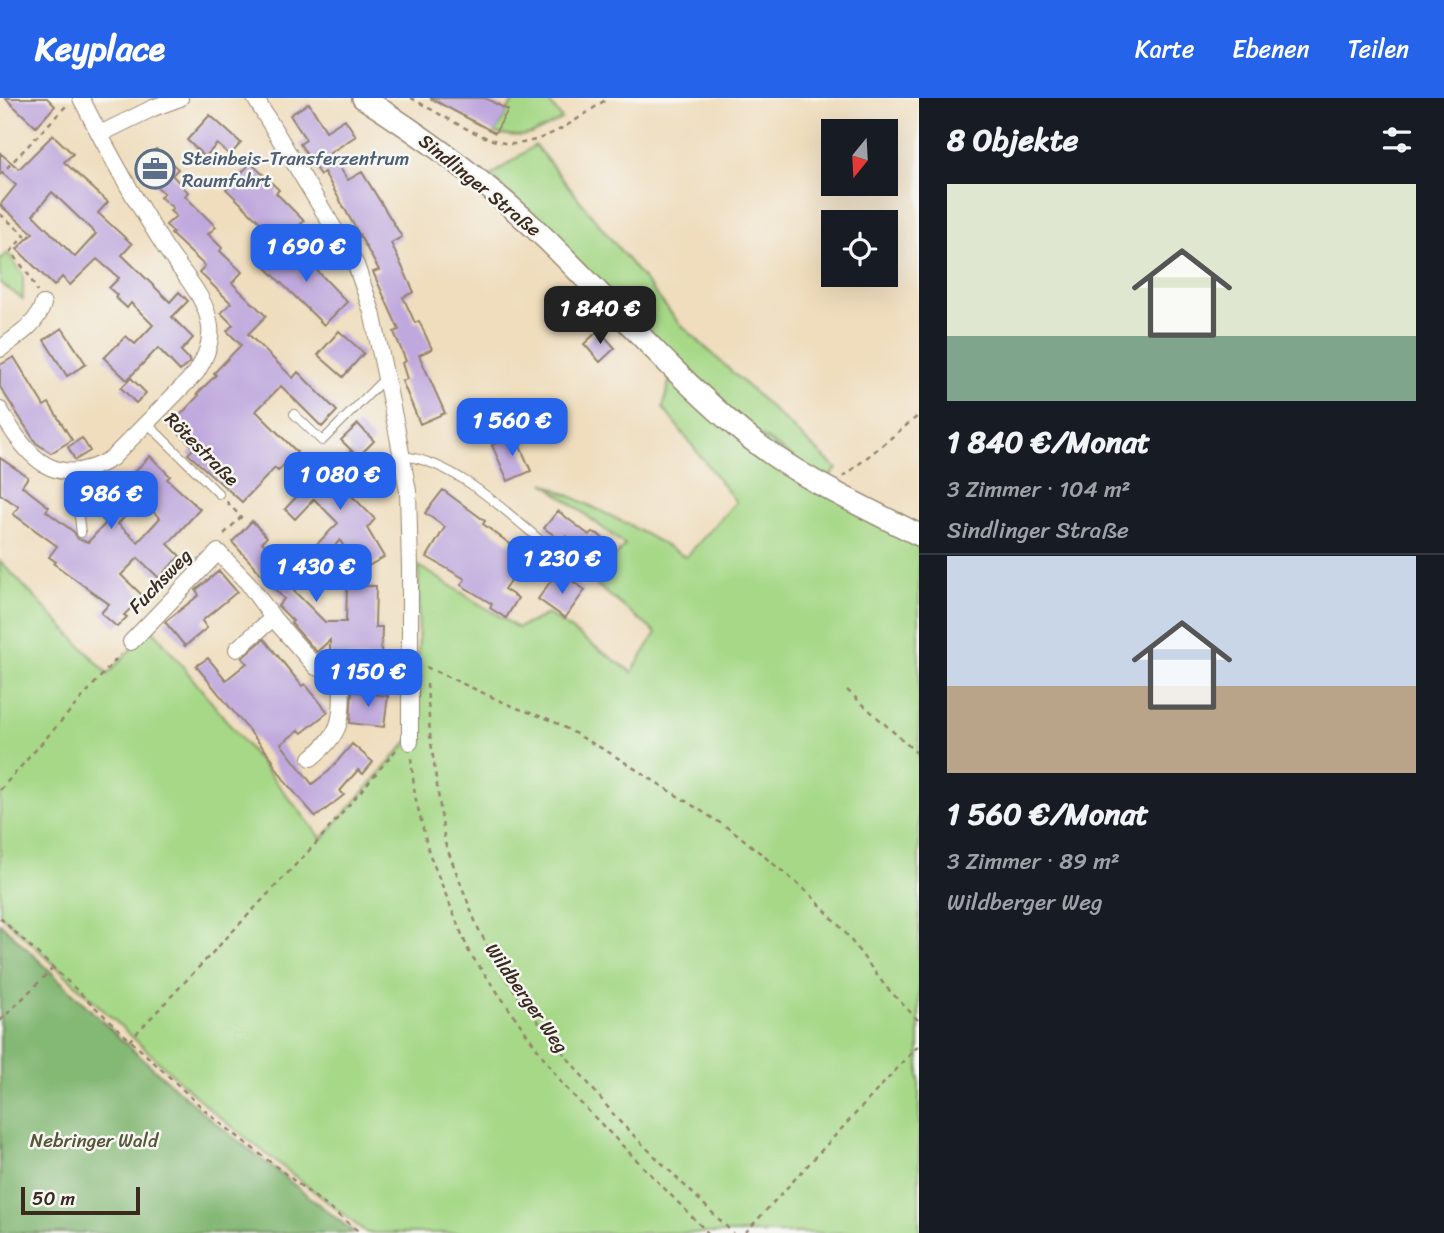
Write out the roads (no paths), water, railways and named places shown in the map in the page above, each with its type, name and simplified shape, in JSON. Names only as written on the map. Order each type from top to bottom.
[{"type":"street","name":"Rötestraße","points":[[73,471],[99,466],[113,458],[196,373],[205,360],[210,328],[200,298],[164,247],[81,98]]},
{"type":"street","points":[[100,134],[152,108],[180,98]]},
{"type":"street","points":[[255,98],[356,265],[368,298],[402,456],[409,512],[410,742]]},
{"type":"street","name":"Sindlinger Straße","points":[[363,98],[425,139],[509,204],[548,240],[697,392],[742,432],[797,471],[919,536]]},
{"type":"street","points":[[0,349],[32,324],[40,315],[43,304]]},
{"type":"street","points":[[0,410],[20,444],[31,456],[58,470],[73,471]]},
{"type":"street","name":"Fuchsweg","points":[[131,642],[218,552],[248,583],[273,618],[316,667],[342,675],[410,670]]},
{"type":"street","points":[[236,649],[273,618]]},
{"type":"street","points":[[311,758],[328,745],[341,722],[342,675]]},
{"type":"lane","points":[[294,414],[322,440],[386,377]]},
{"type":"lane","name":"Rötestraße","points":[[146,423],[219,494]]},
{"type":"lane","points":[[402,456],[432,463],[462,480],[554,552]]},
{"type":"lane","points":[[73,471],[81,533]]},
{"type":"place","name":"Steinbeis-Transferzentrum Raumfahrt","points":[[155,169]]},
{"type":"park label","name":"Nebringer Wald","points":[[94,1140]]}]
